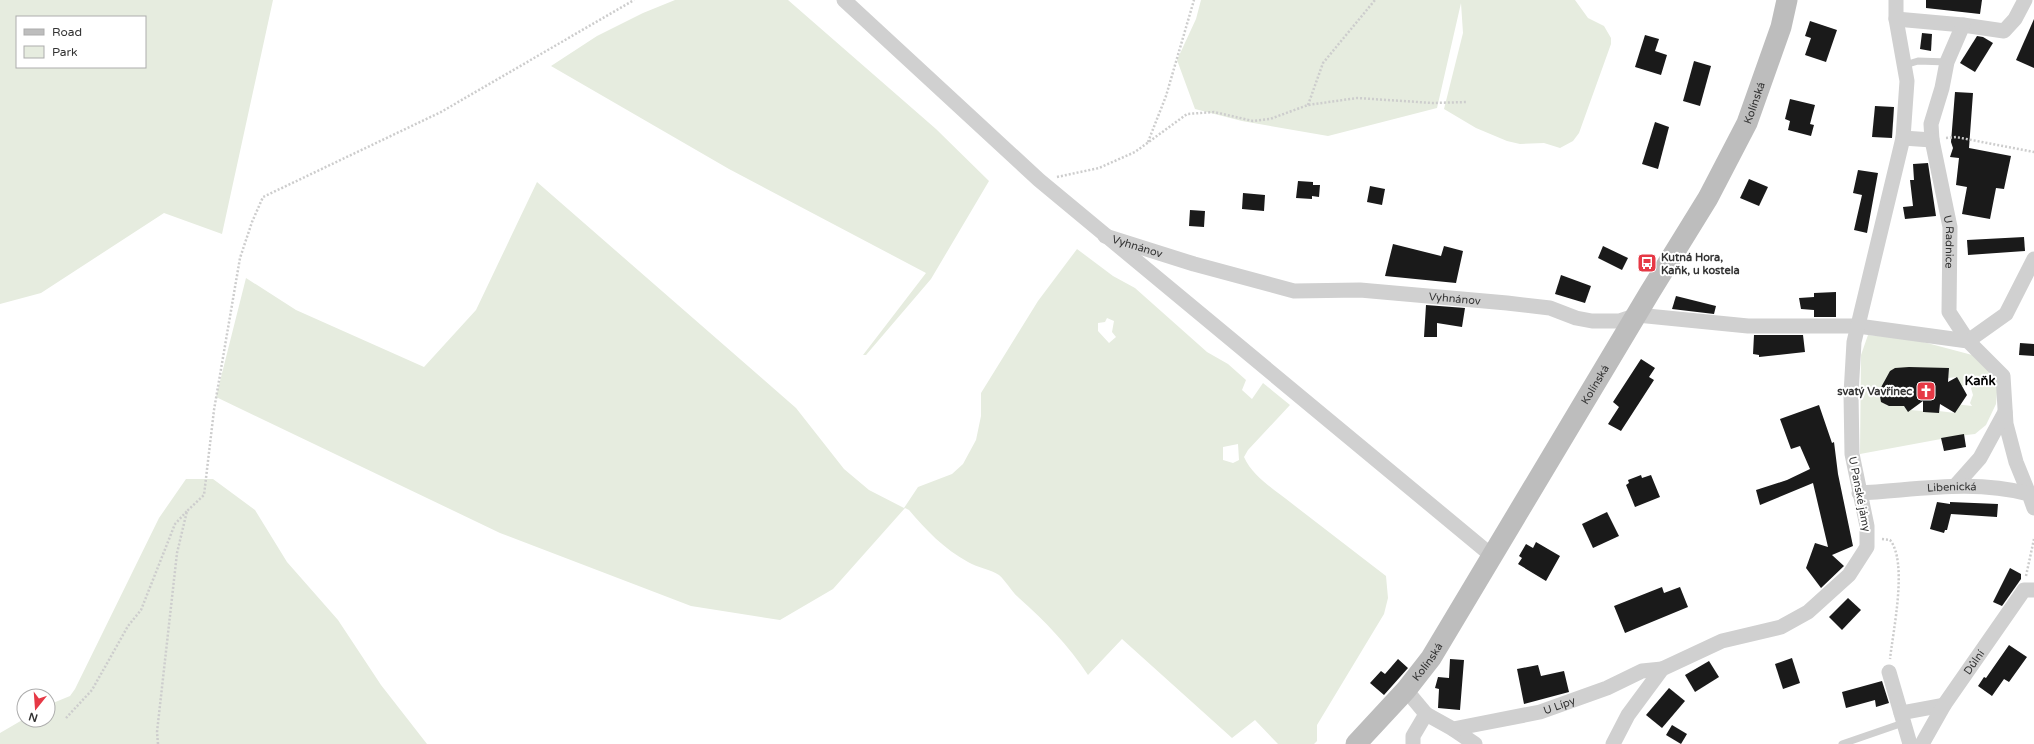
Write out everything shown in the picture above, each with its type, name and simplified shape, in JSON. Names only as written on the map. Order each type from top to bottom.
[{"type":"street","points":[[844,0],[1039,180],[1105,236]]},
{"type":"street","name":"Kolínská","points":[[1356,744],[1406,690],[1431,658],[1491,555],[1708,198],[1747,124],[1781,27],[1787,0]]},
{"type":"street","points":[[1858,326],[1904,138],[1907,81],[1896,19],[1896,0]]},
{"type":"street","points":[[1896,19],[1963,25],[2004,31],[2015,20],[2025,0]]},
{"type":"street","name":"U Radnice","points":[[1963,25],[1947,62],[1942,88],[1931,124],[1932,140],[1950,227],[1949,312],[1968,341],[2003,376],[2006,424],[2016,462],[2032,499]]},
{"type":"street","points":[[1904,138],[1932,140]]},
{"type":"street","name":"Vyhnánov","points":[[1105,236],[1194,264],[1294,291],[1360,290],[1507,303],[1550,308],[1576,318],[1592,321],[1619,321],[1637,315]]},
{"type":"street","name":"Vyhnánov","points":[[1105,236],[1491,555]]},
{"type":"street","points":[[1637,315],[1748,326],[1858,326],[1968,341],[2006,314],[2034,259]]},
{"type":"street","name":"U Panské jámy","points":[[1613,744],[1628,715],[1662,669],[1722,641],[1781,627],[1808,612],[1849,575],[1867,547],[1867,526],[1852,454],[1851,394],[1854,342],[1858,326]]},
{"type":"street","points":[[1956,485],[1980,458],[2005,412]]},
{"type":"street","name":"Libenická","points":[[1859,493],[1956,485],[2003,487],[2032,499]]},
{"type":"street","name":"Důlní","points":[[1922,744],[1944,705],[2029,590]]},
{"type":"street","name":"U Lípy","points":[[1453,729],[1540,712],[1607,688],[1642,671],[1662,669]]},
{"type":"street","points":[[1888,672],[1910,744]]},
{"type":"street","points":[[1406,690],[1426,714],[1453,729],[1475,744]]},
{"type":"street","points":[[1902,718],[1944,705]]},
{"type":"street","points":[[1413,744],[1413,736],[1426,714]]},
{"type":"lane","points":[[1905,65],[1918,61],[1947,62]]},
{"type":"lane","points":[[1842,744],[1902,718]]},
{"type":"path","points":[[66,718],[92,690],[128,626],[141,610],[175,524],[204,495],[214,410],[240,258],[252,222],[263,197],[441,112],[634,0]]},
{"type":"path","points":[[1147,143],[1166,96],[1194,0]]},
{"type":"path","points":[[1308,105],[1324,63],[1375,0]]},
{"type":"path","points":[[1039,180],[1099,168],[1135,152],[1187,114],[1214,112],[1253,121],[1270,120],[1308,105],[1357,98],[1434,103],[1467,102]]},
{"type":"path","points":[[1932,140],[1956,137],[2034,152]]},
{"type":"path","points":[[158,744],[157,732],[177,553],[187,511]]},
{"type":"path","points":[[1884,538],[1890,540],[1896,547],[1900,571],[1888,672]]},
{"type":"path","points":[[2029,590],[2034,539]]},
{"type":"green space","points":[[0,0],[273,0],[222,234],[164,213],[41,293],[0,304]]},
{"type":"green space","points":[[675,0],[788,0],[936,129],[989,181],[931,279],[866,355],[863,355],[926,273],[729,169],[551,66],[597,36],[643,13]]},
{"type":"green space","points":[[1201,0],[1575,0],[1588,18],[1604,26],[1611,38],[1611,44],[1579,133],[1573,141],[1560,148],[1544,143],[1520,144],[1507,141],[1476,128],[1444,109],[1463,33],[1461,3],[1437,108],[1328,136],[1242,121],[1195,109],[1177,60],[1196,19]]},
{"type":"green space","points":[[537,182],[796,408],[844,469],[869,490],[904,508],[918,487],[952,474],[963,464],[976,440],[981,416],[981,393],[1038,301],[1077,249],[1113,276],[1135,288],[1207,352],[1228,364],[1246,380],[1242,390],[1252,399],[1263,383],[1290,405],[1248,450],[1244,457],[1258,477],[1386,576],[1388,598],[1384,614],[1317,725],[1317,741],[1314,744],[1278,744],[1255,720],[1232,738],[1122,639],[1088,675],[1056,634],[1016,595],[999,575],[971,564],[959,557],[943,545],[909,510],[905,508],[833,589],[780,620],[691,606],[500,533],[216,397],[246,278],[296,310],[424,367],[476,310]],"holes":[[[1107,318],[1114,321],[1112,332],[1116,337],[1109,343],[1098,331],[1098,323],[1105,322]],[[1238,444],[1239,460],[1233,463],[1223,460],[1223,447]]]},
{"type":"green space","points":[[1868,335],[1912,339],[1976,356],[1998,381],[1996,404],[1986,425],[1975,434],[1941,438],[1860,454],[1861,355]],"holes":[[[1925,368],[1949,368],[1948,378],[1957,377],[1956,379],[1960,386],[1969,386],[1972,384],[1973,386],[1971,388],[1973,395],[1970,403],[1972,406],[1955,404],[1955,413],[1939,411],[1938,413],[1937,411],[1925,411],[1924,413],[1923,411],[1910,410],[1900,403],[1889,403],[1887,406],[1887,402],[1880,397],[1882,396],[1880,387],[1883,388]]]},
{"type":"green space","points":[[186,479],[213,479],[255,510],[287,562],[338,620],[381,685],[427,744],[0,744],[0,733],[16,724],[16,728],[56,728],[56,702],[70,696],[75,689],[159,518]]},
{"type":"building","points":[[1926,0],[1982,0],[1980,14],[1926,8]]},
{"type":"building","points":[[2034,19],[2034,68],[2016,60]]},
{"type":"building","points":[[1810,21],[1837,30],[1826,62],[1805,55],[1811,38],[1805,36]]},
{"type":"building","points":[[1922,33],[1932,34],[1931,51],[1920,49]]},
{"type":"building","points":[[1645,35],[1659,39],[1655,51],[1667,55],[1661,75],[1635,67]]},
{"type":"building","points":[[1977,36],[1983,37],[1993,43],[1975,72],[1960,63]]},
{"type":"building","points":[[1694,61],[1711,66],[1700,106],[1683,101]]},
{"type":"building","points":[[1955,92],[1973,93],[1969,148],[2011,156],[2004,189],[1996,188],[1990,219],[1962,214],[1967,187],[1956,185],[1959,158],[1950,157],[1953,148],[1951,142]]},
{"type":"building","points":[[1790,99],[1815,105],[1810,124],[1814,125],[1811,136],[1788,130],[1790,121],[1785,119]]},
{"type":"building","points":[[1875,106],[1894,107],[1892,138],[1872,137]]},
{"type":"building","points":[[1655,122],[1669,127],[1658,169],[1642,164]]},
{"type":"building","points":[[1928,163],[1936,216],[1905,219],[1903,207],[1913,206],[1910,180],[1914,180],[1913,164]]},
{"type":"building","points":[[1858,170],[1878,173],[1867,233],[1854,230],[1862,195],[1853,193]]},
{"type":"building","points":[[1749,179],[1768,187],[1759,206],[1740,198]]},
{"type":"building","points":[[1298,181],[1313,182],[1313,185],[1320,185],[1319,197],[1312,196],[1312,199],[1296,198]]},
{"type":"building","points":[[1370,186],[1385,189],[1382,205],[1367,202]]},
{"type":"building","points":[[1243,193],[1265,195],[1264,211],[1242,209]]},
{"type":"building","points":[[1190,210],[1205,211],[1204,227],[1189,226]]},
{"type":"building","points":[[2024,237],[2025,251],[1968,255],[1967,240]]},
{"type":"building","points":[[1393,244],[1441,256],[1444,246],[1463,251],[1456,283],[1385,276]]},
{"type":"building","points":[[1603,246],[1628,258],[1622,270],[1598,258]]},
{"type":"building","points":[[1561,275],[1591,286],[1585,303],[1555,294]]},
{"type":"building","points":[[1836,292],[1836,317],[1814,317],[1814,310],[1801,309],[1799,298],[1814,297],[1814,293]]},
{"type":"building","points":[[1676,296],[1716,306],[1714,314],[1672,309]]},
{"type":"building","points":[[1426,305],[1465,308],[1462,327],[1437,323],[1437,337],[1424,337]]},
{"type":"building","points":[[1754,335],[1803,335],[1805,352],[1759,357],[1759,355],[1753,354]]},
{"type":"building","points":[[2020,343],[2034,344],[2034,356],[2019,355]]},
{"type":"building","points":[[1641,359],[1655,368],[1649,377],[1654,380],[1621,431],[1608,424],[1619,407],[1613,402]]},
{"type":"building","name":"svatý Vavřinec","points":[[1895,368],[1949,368],[1948,382],[1957,377],[1967,395],[1955,413],[1940,404],[1939,413],[1923,412],[1923,401],[1908,412],[1904,406],[1889,406],[1881,402],[1879,391],[1890,371]]},
{"type":"building","points":[[1819,405],[1832,443],[1834,442],[1838,474],[1853,546],[1832,555],[1844,566],[1821,588],[1806,568],[1815,543],[1828,547],[1813,483],[1760,505],[1756,490],[1787,480],[1810,469],[1800,446],[1791,449],[1780,419]]},
{"type":"building","points":[[1964,434],[1966,447],[1944,451],[1941,438]]},
{"type":"building","points":[[1641,475],[1642,478],[1651,475],[1660,497],[1635,507],[1626,485],[1629,483],[1628,480]]},
{"type":"building","points":[[1937,502],[1950,504],[1950,502],[1998,504],[1997,517],[1951,514],[1947,530],[1945,530],[1944,533],[1930,529]]},
{"type":"building","points":[[1607,512],[1619,536],[1593,548],[1582,524]]},
{"type":"building","points":[[1536,542],[1560,556],[1546,581],[1518,564],[1522,558],[1519,556],[1526,544],[1533,548]]},
{"type":"building","points":[[2010,568],[2021,574],[2021,579],[2002,606],[1993,602]]},
{"type":"building","points":[[1662,587],[1664,593],[1680,587],[1688,607],[1625,633],[1614,606]]},
{"type":"building","points":[[1848,598],[1861,610],[1842,630],[1829,617]]},
{"type":"building","points":[[2009,645],[2027,657],[2009,682],[2004,679],[1992,696],[1978,686],[1984,677],[1986,678]]},
{"type":"building","points":[[1792,658],[1800,683],[1783,689],[1775,664]]},
{"type":"building","points":[[1398,659],[1408,668],[1384,695],[1370,683],[1381,671],[1385,674]]},
{"type":"building","points":[[1450,659],[1464,660],[1460,710],[1438,708],[1439,689],[1435,688],[1438,677],[1449,678]]},
{"type":"building","points":[[1709,661],[1719,677],[1695,692],[1685,675]]},
{"type":"building","points":[[1538,665],[1541,676],[1564,671],[1569,692],[1524,704],[1517,669]]},
{"type":"building","points":[[1882,681],[1889,703],[1876,707],[1875,700],[1846,708],[1842,692]]},
{"type":"building","points":[[1669,688],[1685,701],[1662,728],[1646,715]]},
{"type":"building","points":[[1672,725],[1687,734],[1681,744],[1666,735]]},
{"type":"place","name":"Kutná Hora, Kaňk, u kostela","points":[[1647,263]]},
{"type":"place","name":"svatý Vavřinec","points":[[1926,391]]},
{"type":"district","name":"Kaňk","points":[[1980,380]]}]
